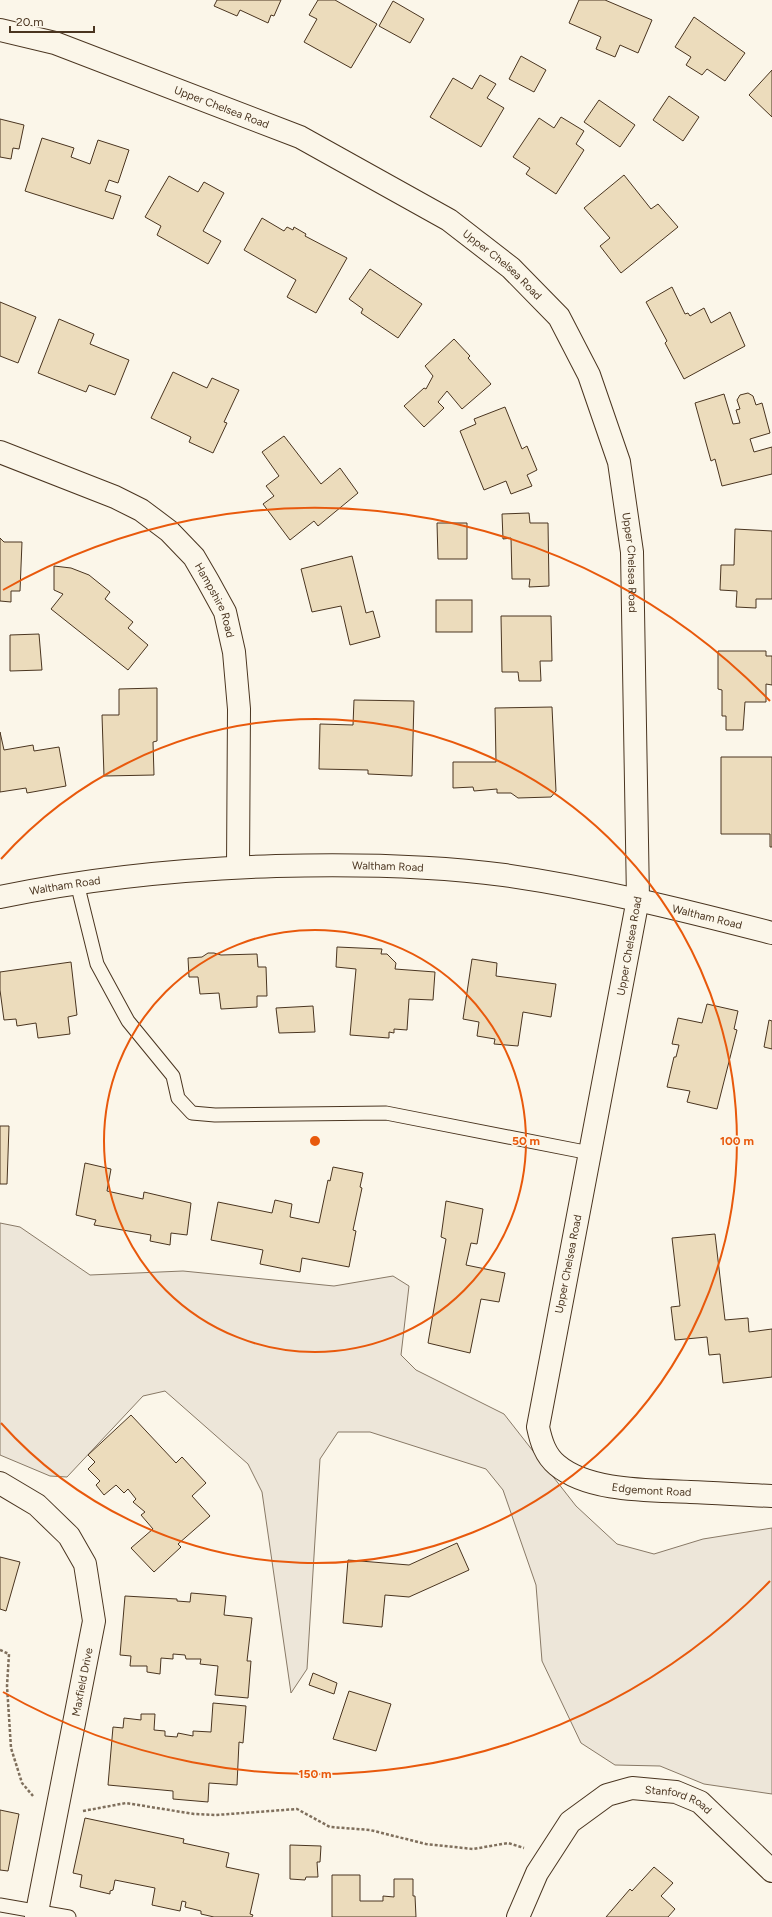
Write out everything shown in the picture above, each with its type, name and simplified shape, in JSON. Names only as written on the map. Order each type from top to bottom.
[{"type":"street","name":"Upper Chelsea Road","points":[[0,30],[55,43],[300,137],[449,220],[511,268],[559,317],[589,375],[619,462],[632,552],[638,899],[540,1407],[538,1428],[543,1448]]},
{"type":"street","name":"Hampshire Road","points":[[0,452],[115,497],[140,510],[169,531],[194,557],[208,581],[225,612],[234,652],[239,709],[238,867]]},
{"type":"street","name":"Waltham Road","points":[[0,897],[77,883],[128,876],[238,867],[330,864],[400,866],[503,875],[638,899],[772,933]]},
{"type":"street","name":"Edgemont Road","points":[[543,1448],[556,1464],[569,1472],[604,1485],[646,1490],[772,1496]]},
{"type":"street","name":"Maxfield Drive","points":[[0,1483],[38,1505],[69,1536],[85,1564],[94,1621],[36,1914]]},
{"type":"street","name":"Stanford Road","points":[[547,1856],[570,1822],[607,1795],[632,1788],[676,1792],[700,1802],[772,1871]]},
{"type":"street","points":[[518,1917],[537,1873],[547,1856]]},
{"type":"lane","points":[[77,883],[97,964],[128,1021],[173,1076],[178,1098],[192,1113],[215,1115],[386,1112],[590,1153]]},
{"type":"lane","points":[[0,1905],[36,1914],[69,1917]]},
{"type":"path","points":[[0,1650],[9,1654],[7,1686],[11,1748],[22,1783],[36,1800]]},
{"type":"path","points":[[81,1811],[126,1803],[194,1814],[216,1815],[297,1809],[330,1827],[370,1830],[426,1844],[473,1849],[508,1843],[547,1856]]},
{"type":"shaded area","points":[[0,1223],[20,1227],[90,1275],[183,1271],[334,1286],[393,1276],[409,1286],[401,1355],[416,1370],[504,1414],[576,1506],[617,1544],[654,1554],[703,1539],[772,1528],[772,1794],[704,1784],[660,1766],[615,1765],[581,1743],[542,1661],[536,1585],[503,1490],[486,1469],[370,1432],[338,1432],[320,1459],[307,1669],[291,1693],[262,1492],[248,1464],[165,1391],[143,1396],[67,1477],[50,1476],[0,1455]]},
{"type":"building","points":[[217,0],[281,0],[274,16],[271,15],[268,23],[240,10],[237,16],[214,6]]},
{"type":"building","points":[[318,0],[335,0],[377,24],[351,68],[304,42],[317,19],[309,15]]},
{"type":"building","points":[[579,0],[605,0],[652,20],[638,53],[620,45],[615,57],[596,49],[601,37],[569,23]]},
{"type":"building","points":[[393,1],[424,19],[410,43],[379,26]]},
{"type":"building","points":[[694,17],[745,53],[725,81],[707,69],[702,75],[686,65],[691,57],[675,47]]},
{"type":"building","points":[[521,56],[546,70],[534,92],[509,79]]},
{"type":"building","points":[[772,70],[772,117],[749,95]]},
{"type":"building","points":[[480,75],[496,84],[487,98],[504,108],[481,147],[430,117],[453,78],[472,89]]},
{"type":"building","points":[[669,96],[699,117],[683,141],[653,120]]},
{"type":"building","points":[[599,100],[635,125],[620,147],[584,122]]},
{"type":"building","points":[[561,117],[584,131],[576,144],[584,150],[556,194],[526,174],[530,168],[513,157],[539,118],[554,128]]},
{"type":"building","points":[[0,119],[24,125],[19,149],[13,148],[11,159],[0,157]]},
{"type":"building","points":[[42,138],[74,148],[71,157],[90,164],[98,140],[129,150],[118,183],[109,180],[105,191],[121,196],[113,219],[25,191]]},
{"type":"building","points":[[624,175],[651,209],[658,204],[678,227],[621,273],[600,246],[610,238],[584,208]]},
{"type":"building","points":[[169,176],[198,192],[204,182],[224,193],[203,231],[221,241],[208,264],[157,235],[161,226],[145,217]]},
{"type":"building","points":[[262,218],[284,231],[287,227],[293,230],[294,227],[306,234],[305,236],[347,258],[316,313],[287,297],[296,280],[244,250]]},
{"type":"building","points":[[370,269],[422,304],[398,338],[361,313],[363,309],[349,299]]},
{"type":"building","points":[[672,287],[685,314],[688,313],[690,316],[704,308],[711,323],[730,312],[745,346],[684,379],[665,343],[667,341],[646,302]]},
{"type":"building","points":[[0,302],[36,317],[18,363],[0,356]]},
{"type":"building","points":[[59,319],[94,334],[90,344],[129,360],[115,395],[89,385],[86,392],[38,373]]},
{"type":"building","points":[[454,339],[470,356],[468,358],[491,384],[462,409],[447,391],[438,402],[444,408],[424,427],[404,406],[424,388],[426,389],[433,376],[425,366]]},
{"type":"building","points":[[173,372],[207,388],[212,378],[239,390],[224,422],[227,423],[213,453],[189,442],[191,437],[151,418]]},
{"type":"building","points":[[748,393],[753,396],[756,405],[762,403],[770,433],[750,439],[754,452],[772,447],[772,474],[722,486],[715,459],[711,461],[695,403],[724,394],[733,424],[740,423],[736,410],[740,409],[737,400],[740,395]]},
{"type":"building","points":[[505,407],[522,449],[527,446],[537,470],[527,475],[532,486],[511,494],[506,481],[484,490],[460,431],[476,424],[474,419]]},
{"type":"building","points":[[284,436],[321,484],[340,468],[358,493],[318,526],[314,521],[290,540],[263,504],[274,496],[266,486],[279,476],[262,452]]},
{"type":"building","points":[[529,513],[530,523],[548,523],[549,586],[529,587],[530,579],[512,579],[511,538],[503,539],[502,514]]},
{"type":"building","points":[[437,523],[467,523],[467,559],[438,559]]},
{"type":"building","points":[[735,529],[772,531],[772,599],[756,599],[756,608],[736,607],[737,591],[720,590],[721,565],[734,565]]},
{"type":"building","points":[[0,538],[4,542],[22,542],[20,591],[11,591],[11,602],[0,601]]},
{"type":"building","points":[[352,556],[366,613],[373,611],[380,637],[350,645],[341,606],[312,612],[301,569]]},
{"type":"building","points":[[54,566],[71,568],[89,575],[110,592],[105,599],[133,622],[128,628],[148,645],[128,670],[51,609],[63,594],[54,590]]},
{"type":"building","points":[[436,600],[472,600],[472,632],[436,632]]},
{"type":"building","points":[[501,616],[551,616],[552,661],[540,661],[541,681],[519,681],[518,672],[502,672]]},
{"type":"building","points":[[39,634],[42,670],[10,671],[10,635]]},
{"type":"building","points":[[718,651],[766,651],[766,656],[772,656],[772,685],[766,684],[766,702],[745,702],[743,730],[726,730],[726,716],[722,716],[722,690],[718,689]]},
{"type":"building","points":[[157,688],[157,741],[153,742],[154,775],[104,776],[102,715],[119,715],[119,689]]},
{"type":"building","points":[[354,700],[414,701],[412,776],[368,774],[368,770],[319,769],[320,724],[353,725]]},
{"type":"building","points":[[552,707],[556,791],[551,797],[518,798],[511,793],[497,793],[497,789],[474,791],[473,787],[453,788],[453,762],[496,762],[495,708]]},
{"type":"building","points":[[0,732],[4,750],[33,745],[34,751],[59,747],[66,786],[27,793],[26,788],[0,792]]},
{"type":"building","points":[[721,757],[772,757],[772,847],[770,847],[770,834],[721,834]]},
{"type":"building","points":[[337,947],[382,949],[381,954],[387,954],[396,963],[395,969],[435,972],[433,1000],[409,999],[407,1030],[394,1029],[394,1033],[389,1032],[389,1038],[350,1035],[356,969],[336,967]]},
{"type":"building","points":[[208,953],[221,955],[257,954],[258,967],[266,967],[267,996],[257,996],[257,1007],[221,1009],[219,993],[200,994],[198,977],[189,977],[188,958],[202,957]]},
{"type":"building","points":[[472,959],[497,963],[496,976],[556,984],[551,1017],[523,1012],[518,1046],[494,1044],[495,1039],[477,1036],[479,1022],[463,1019]]},
{"type":"building","points":[[71,962],[77,1015],[68,1017],[70,1034],[38,1038],[36,1023],[17,1026],[16,1019],[4,1020],[0,990],[0,972]]},
{"type":"building","points":[[707,1004],[738,1011],[734,1029],[737,1030],[717,1109],[687,1102],[690,1091],[667,1087],[674,1057],[676,1057],[679,1045],[672,1044],[678,1018],[702,1023]]},
{"type":"building","points":[[313,1006],[315,1032],[279,1033],[276,1008]]},
{"type":"building","points":[[769,1020],[772,1021],[772,1049],[764,1047]]},
{"type":"building","points":[[0,1126],[9,1126],[7,1184],[0,1184]]},
{"type":"building","points":[[85,1163],[111,1169],[107,1191],[143,1199],[144,1192],[191,1203],[187,1235],[171,1233],[170,1245],[150,1241],[151,1235],[94,1225],[96,1220],[76,1215]]},
{"type":"building","points":[[333,1167],[363,1173],[360,1187],[362,1188],[353,1230],[356,1231],[349,1267],[302,1258],[300,1272],[260,1264],[263,1250],[211,1240],[218,1202],[272,1213],[275,1200],[292,1204],[290,1217],[319,1223],[328,1180],[330,1181]]},
{"type":"building","points":[[446,1201],[483,1209],[477,1244],[471,1243],[466,1265],[505,1273],[499,1302],[481,1299],[470,1353],[428,1343],[446,1239],[441,1237]]},
{"type":"building","points":[[715,1234],[725,1320],[748,1318],[749,1332],[772,1329],[772,1377],[723,1383],[720,1354],[709,1355],[707,1337],[675,1340],[671,1307],[680,1306],[672,1238]]},
{"type":"building","points":[[131,1415],[176,1463],[182,1457],[206,1483],[192,1496],[210,1516],[178,1544],[181,1547],[154,1572],[131,1548],[153,1529],[141,1515],[145,1512],[133,1502],[136,1499],[128,1489],[124,1493],[116,1485],[104,1495],[96,1485],[100,1481],[88,1469],[95,1462],[88,1455]]},
{"type":"building","points":[[457,1543],[469,1570],[409,1597],[385,1595],[382,1627],[343,1623],[348,1560],[409,1565]]},
{"type":"building","points":[[0,1557],[20,1562],[6,1611],[0,1609]]},
{"type":"building","points":[[191,1593],[226,1596],[224,1615],[252,1618],[247,1661],[251,1661],[248,1698],[215,1695],[218,1666],[200,1664],[201,1659],[186,1659],[185,1655],[173,1654],[173,1659],[161,1658],[160,1674],[147,1672],[147,1666],[130,1666],[131,1656],[120,1655],[125,1596],[177,1599],[177,1601],[190,1602]]},
{"type":"building","points":[[313,1673],[337,1683],[334,1694],[309,1685]]},
{"type":"building","points":[[349,1691],[391,1704],[376,1751],[333,1739]]},
{"type":"building","points":[[213,1703],[246,1706],[243,1743],[239,1742],[237,1785],[209,1783],[208,1802],[173,1799],[173,1791],[108,1785],[113,1727],[123,1728],[124,1718],[141,1720],[141,1714],[155,1714],[154,1730],[165,1731],[165,1736],[177,1737],[178,1733],[193,1736],[193,1731],[211,1732]]},
{"type":"building","points":[[0,1810],[19,1814],[8,1871],[0,1870]]},
{"type":"building","points":[[85,1818],[184,1839],[183,1843],[229,1853],[226,1867],[259,1874],[250,1914],[253,1915],[252,1917],[214,1917],[201,1914],[201,1911],[185,1907],[186,1902],[182,1901],[180,1911],[152,1905],[155,1888],[115,1880],[113,1890],[110,1891],[110,1894],[80,1887],[82,1875],[73,1873]]},
{"type":"building","points":[[290,1845],[321,1846],[320,1862],[317,1862],[318,1877],[306,1877],[305,1880],[290,1879]]},
{"type":"building","points":[[654,1867],[673,1883],[661,1896],[675,1909],[668,1917],[606,1917],[630,1889],[632,1891]]},
{"type":"building","points":[[332,1875],[360,1875],[360,1901],[383,1901],[383,1896],[394,1897],[394,1879],[413,1879],[413,1896],[415,1896],[416,1917],[332,1917]]}]
